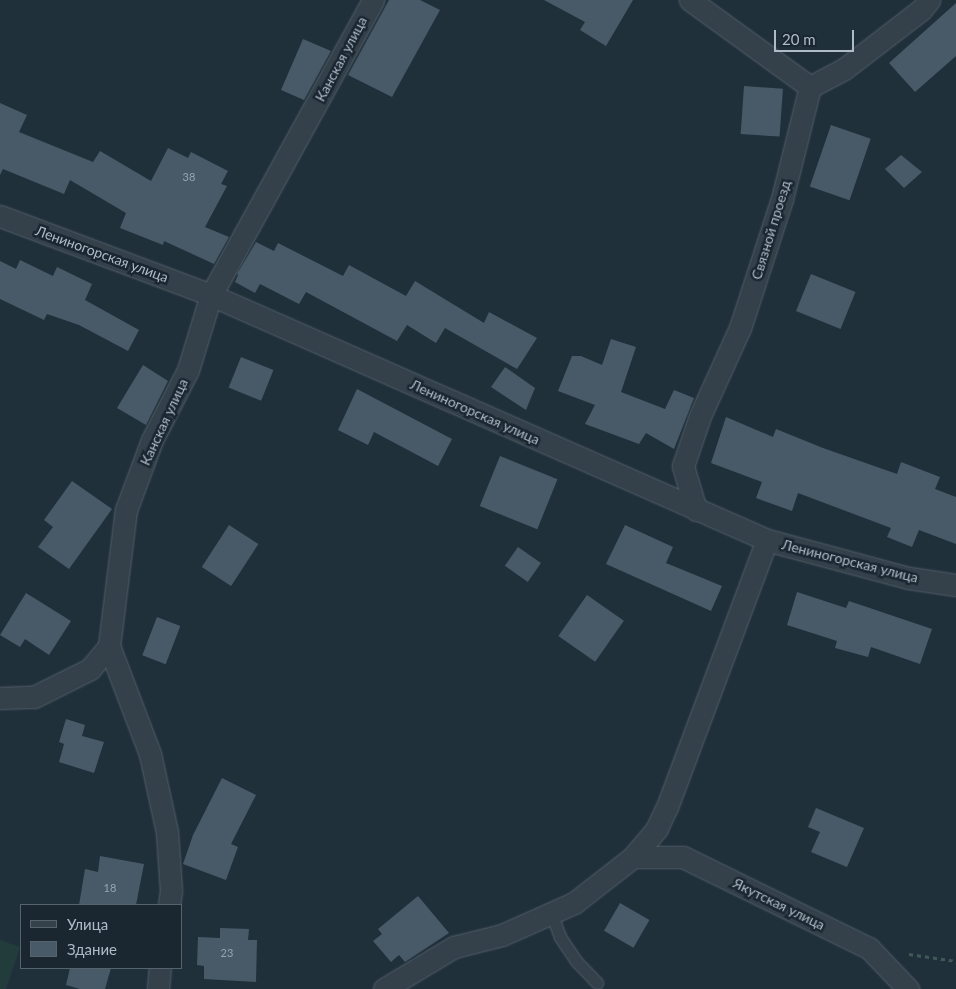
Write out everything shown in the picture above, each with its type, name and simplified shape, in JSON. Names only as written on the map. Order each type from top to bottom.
[{"type":"street","name":"Канская улица","points":[[169,904],[171,891],[167,832],[150,754],[109,646],[126,510],[152,440],[188,370],[211,295],[373,0]]},
{"type":"street","points":[[690,0],[810,87],[844,69],[921,10],[929,0]]},
{"type":"street","name":"Связной проезд","points":[[696,510],[684,466],[700,416],[740,328],[782,199],[810,87]]},
{"type":"street","name":"Лениногорская улица","points":[[0,216],[211,295],[766,540],[909,578],[956,585]]},
{"type":"street","points":[[384,989],[454,947],[502,935],[574,903],[634,857],[657,828],[667,807],[766,540]]},
{"type":"street","points":[[0,698],[34,697],[90,669],[109,646]]},
{"type":"street","name":"Якутская улица","points":[[634,857],[683,857],[869,948],[908,989]]},
{"type":"street","points":[[158,989],[160,969]]},
{"type":"lane","points":[[551,913],[560,938],[577,962],[597,983]]},
{"type":"path","points":[[908,954],[956,962]]},
{"type":"green space","points":[[0,940],[20,947],[6,989],[0,989]]},
{"type":"building","points":[[389,0],[420,0],[440,10],[392,97],[348,75]]},
{"type":"building","points":[[544,0],[633,0],[606,46],[580,30],[585,22]]},
{"type":"building","points":[[956,3],[956,56],[915,92],[889,63]]},
{"type":"building","points":[[303,39],[331,51],[304,100],[281,90]]},
{"type":"building","points":[[744,86],[783,89],[780,137],[741,134]]},
{"type":"building","points":[[0,103],[27,115],[19,132],[93,162],[100,151],[151,181],[168,148],[188,158],[191,152],[228,171],[221,184],[227,186],[205,227],[229,237],[214,264],[164,241],[163,245],[120,228],[126,213],[70,180],[64,194],[3,169],[0,175]]},
{"type":"building","points":[[831,125],[871,139],[850,200],[810,186]]},
{"type":"building","points":[[901,155],[922,172],[904,188],[885,169]]},
{"type":"building","points":[[256,242],[274,251],[278,243],[343,276],[349,265],[406,296],[415,281],[484,323],[489,312],[537,338],[517,369],[445,328],[436,343],[407,325],[397,341],[306,292],[299,304],[260,284],[255,293],[235,282],[237,274]]},
{"type":"building","points":[[20,260],[53,276],[57,267],[92,284],[85,300],[139,330],[128,351],[79,325],[47,314],[44,320],[0,299],[0,261],[16,269]]},
{"type":"building","points":[[811,274],[856,292],[841,329],[796,311]]},
{"type":"building","points":[[611,339],[636,347],[621,392],[665,409],[674,390],[694,398],[674,449],[646,433],[639,444],[585,424],[595,405],[558,391],[572,356],[581,356],[602,365]]},
{"type":"building","points":[[241,357],[273,370],[261,401],[229,388]]},
{"type":"building","points":[[143,365],[168,381],[146,425],[117,408]]},
{"type":"building","points":[[505,367],[535,388],[526,410],[491,387]]},
{"type":"building","points":[[357,389],[452,439],[438,466],[374,432],[368,445],[338,430]]},
{"type":"building","points":[[726,417],[773,437],[776,429],[897,474],[901,462],[940,477],[935,489],[956,497],[956,544],[919,530],[912,547],[887,537],[891,528],[798,493],[792,511],[756,498],[762,482],[711,463]]},
{"type":"building","points":[[500,456],[557,479],[537,529],[480,506]]},
{"type":"building","points":[[72,481],[112,509],[69,569],[38,547],[53,527],[44,520]]},
{"type":"building","points":[[229,525],[258,544],[231,586],[202,567]]},
{"type":"building","points":[[625,525],[673,547],[666,563],[722,586],[711,611],[606,564]]},
{"type":"building","points":[[518,547],[541,563],[528,582],[505,566]]},
{"type":"building","points":[[797,592],[846,608],[849,601],[932,629],[920,664],[871,647],[868,657],[835,648],[837,641],[787,625]]},
{"type":"building","points":[[26,593],[71,621],[49,655],[25,639],[20,647],[0,635]]},
{"type":"building","points":[[587,595],[624,621],[595,662],[558,636]]},
{"type":"building","points":[[157,617],[180,626],[166,664],[142,655]]},
{"type":"building","points":[[66,719],[85,725],[82,736],[104,742],[94,773],[59,762],[64,744],[59,742]]},
{"type":"building","points":[[222,778],[256,795],[231,844],[238,847],[226,880],[183,864],[193,835]]},
{"type":"building","points":[[816,808],[864,828],[847,867],[811,852],[820,832],[808,827]]},
{"type":"building","points":[[100,856],[144,864],[136,904],[79,904],[85,869],[98,872]]},
{"type":"building","points":[[418,896],[449,933],[405,962],[399,955],[391,962],[373,941],[382,934],[378,929]]},
{"type":"building","points":[[620,903],[649,920],[633,948],[604,931]]},
{"type":"building","points":[[220,928],[249,929],[248,940],[257,940],[256,982],[204,979],[204,966],[197,965],[198,937],[220,938]]},
{"type":"building","points":[[70,969],[111,969],[105,989],[80,989],[66,985]]}]
